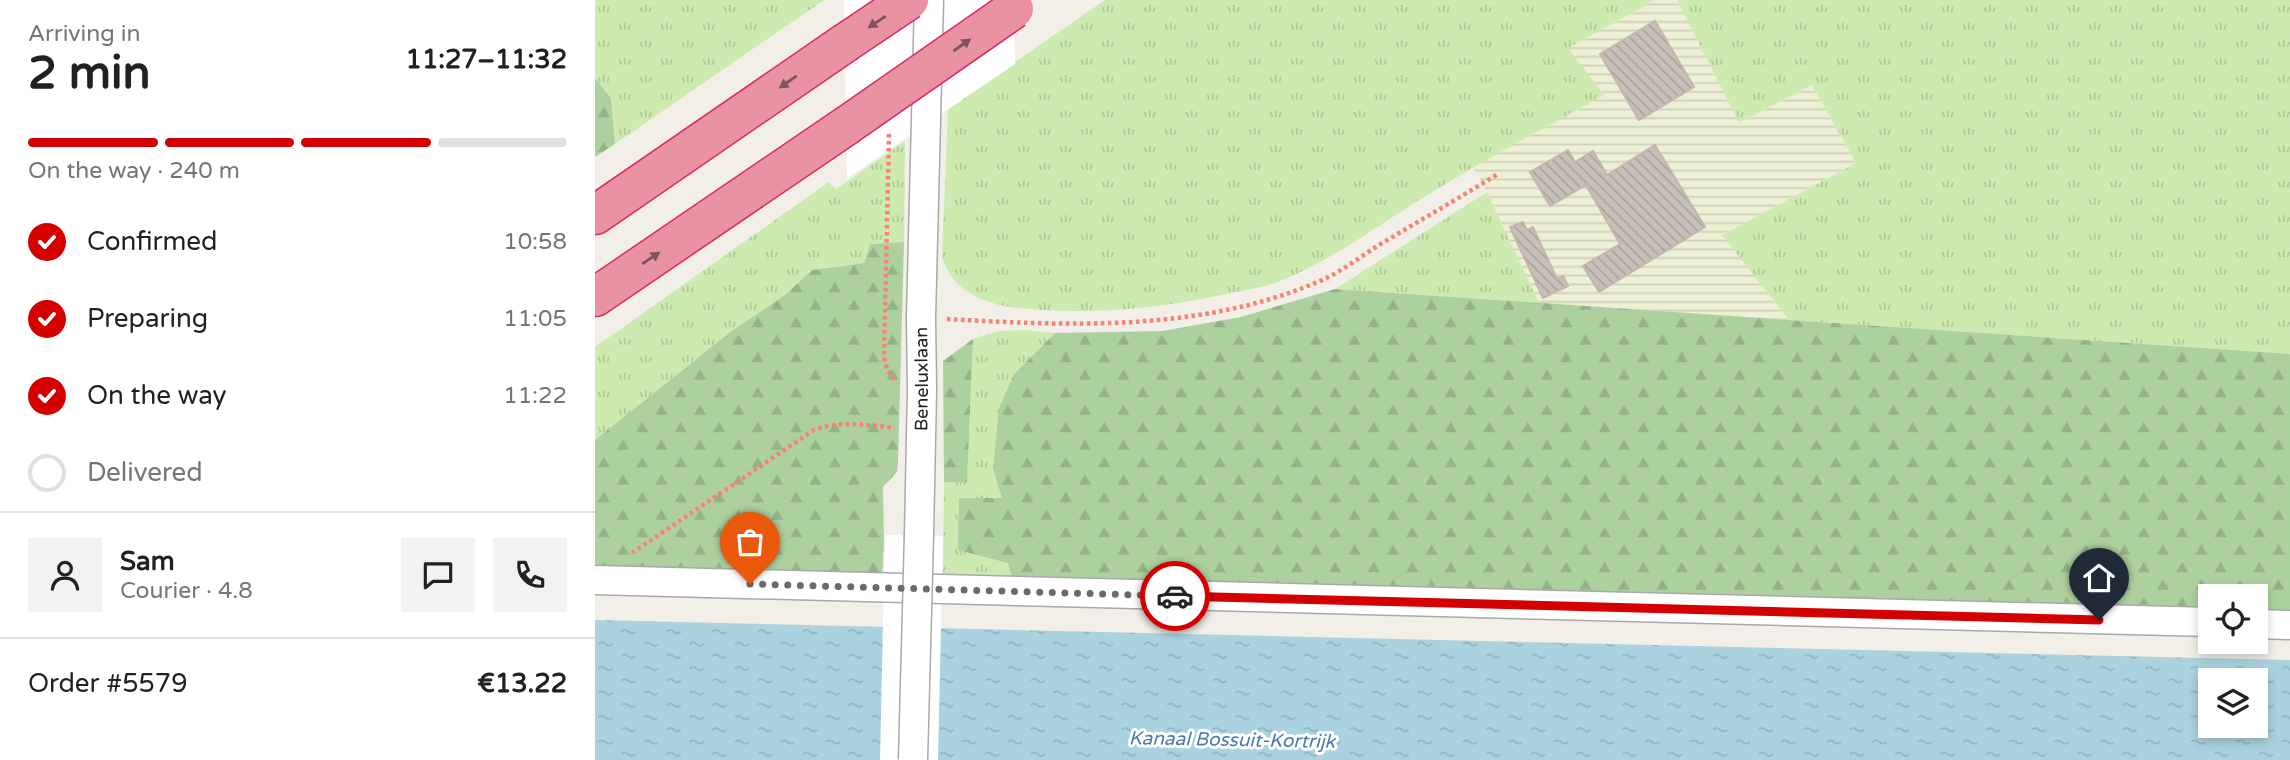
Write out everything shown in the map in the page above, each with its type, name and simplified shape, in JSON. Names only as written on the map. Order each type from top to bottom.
[{"type":"highway","points":[[595,215],[909,0]]},
{"type":"highway","points":[[595,297],[1021,5]]},
{"type":"street","name":"Beneluxlaan","points":[[913,760],[929,0]]},
{"type":"street","points":[[606,580],[2198,622]]},
{"type":"street","points":[[2268,624],[2290,625]]},
{"type":"path","points":[[889,123],[884,357],[887,369],[900,387]]},
{"type":"path","points":[[921,318],[1020,323],[1130,323],[1202,316],[1256,303],[1322,280],[1498,174]]},
{"type":"path","points":[[606,580],[617,572],[622,562],[631,554],[814,430],[832,424],[848,423],[902,428]]},
{"type":"green space","points":[[595,0],[824,0],[615,144],[611,98],[595,78]]},
{"type":"green space","points":[[1105,0],[1655,0],[1568,48],[1604,95],[1472,168],[1333,255],[1293,276],[1267,285],[1208,298],[1113,310],[1026,309],[982,299],[957,284],[942,257],[948,108]]},
{"type":"green space","points":[[1655,0],[1677,0],[1739,123],[1812,85],[1856,163],[1723,234],[1789,320],[1539,303],[1473,167],[1604,95],[1567,48]]},
{"type":"green space","points":[[1677,0],[2290,0],[2290,354],[1789,320],[1722,235],[1856,163],[1812,85],[1739,123]]},
{"type":"green space","points":[[595,78],[611,98],[615,144],[595,157]]},
{"type":"green space","points":[[905,141],[904,242],[870,244],[864,263],[812,270],[785,295],[730,332],[595,440],[595,347],[829,182],[836,189]]},
{"type":"green space","points":[[1487,192],[1539,303],[1335,289]]},
{"type":"green space","points":[[904,242],[898,463],[897,472],[883,487],[882,582],[595,573],[595,440],[730,332],[785,295],[812,270],[864,263],[870,244]]},
{"type":"green space","points":[[1335,289],[2290,354],[2290,618],[2268,617],[2268,584],[2198,584],[2198,616],[1014,586],[1008,563],[958,550],[959,498],[1002,498],[993,469],[999,408],[1014,374],[1055,333],[1162,331],[1241,317]]},
{"type":"green space","points":[[998,331],[1055,333],[1014,374],[993,469],[1003,498],[959,498],[1008,563],[1014,586],[943,582],[944,482],[967,481],[973,339]]},
{"type":"green space","points":[[973,339],[967,482],[944,482],[943,361]]},
{"type":"water","name":"Kanaal Bossuit-Kortrijk","points":[[595,620],[2290,660],[2290,760],[595,760]]},
{"type":"pier","points":[[844,0],[1014,0],[1015,64],[847,178]]},
{"type":"pier","points":[[885,535],[943,536],[938,760],[880,760]]},
{"type":"building","points":[[1655,21],[1694,87],[1639,120],[1600,54]]},
{"type":"building","points":[[1655,145],[1705,227],[1599,292],[1583,266],[1620,244],[1587,187],[1588,184],[1550,206],[1530,172],[1568,150],[1575,162],[1593,151],[1607,175]]},
{"type":"building","points":[[1523,222],[1527,230],[1533,227],[1557,279],[1563,276],[1568,286],[1543,298],[1510,227]]},
{"type":"way so far","points":[[750,584],[1175,596]]},
{"type":"route","points":[[1175,596],[2099,620]]}]
